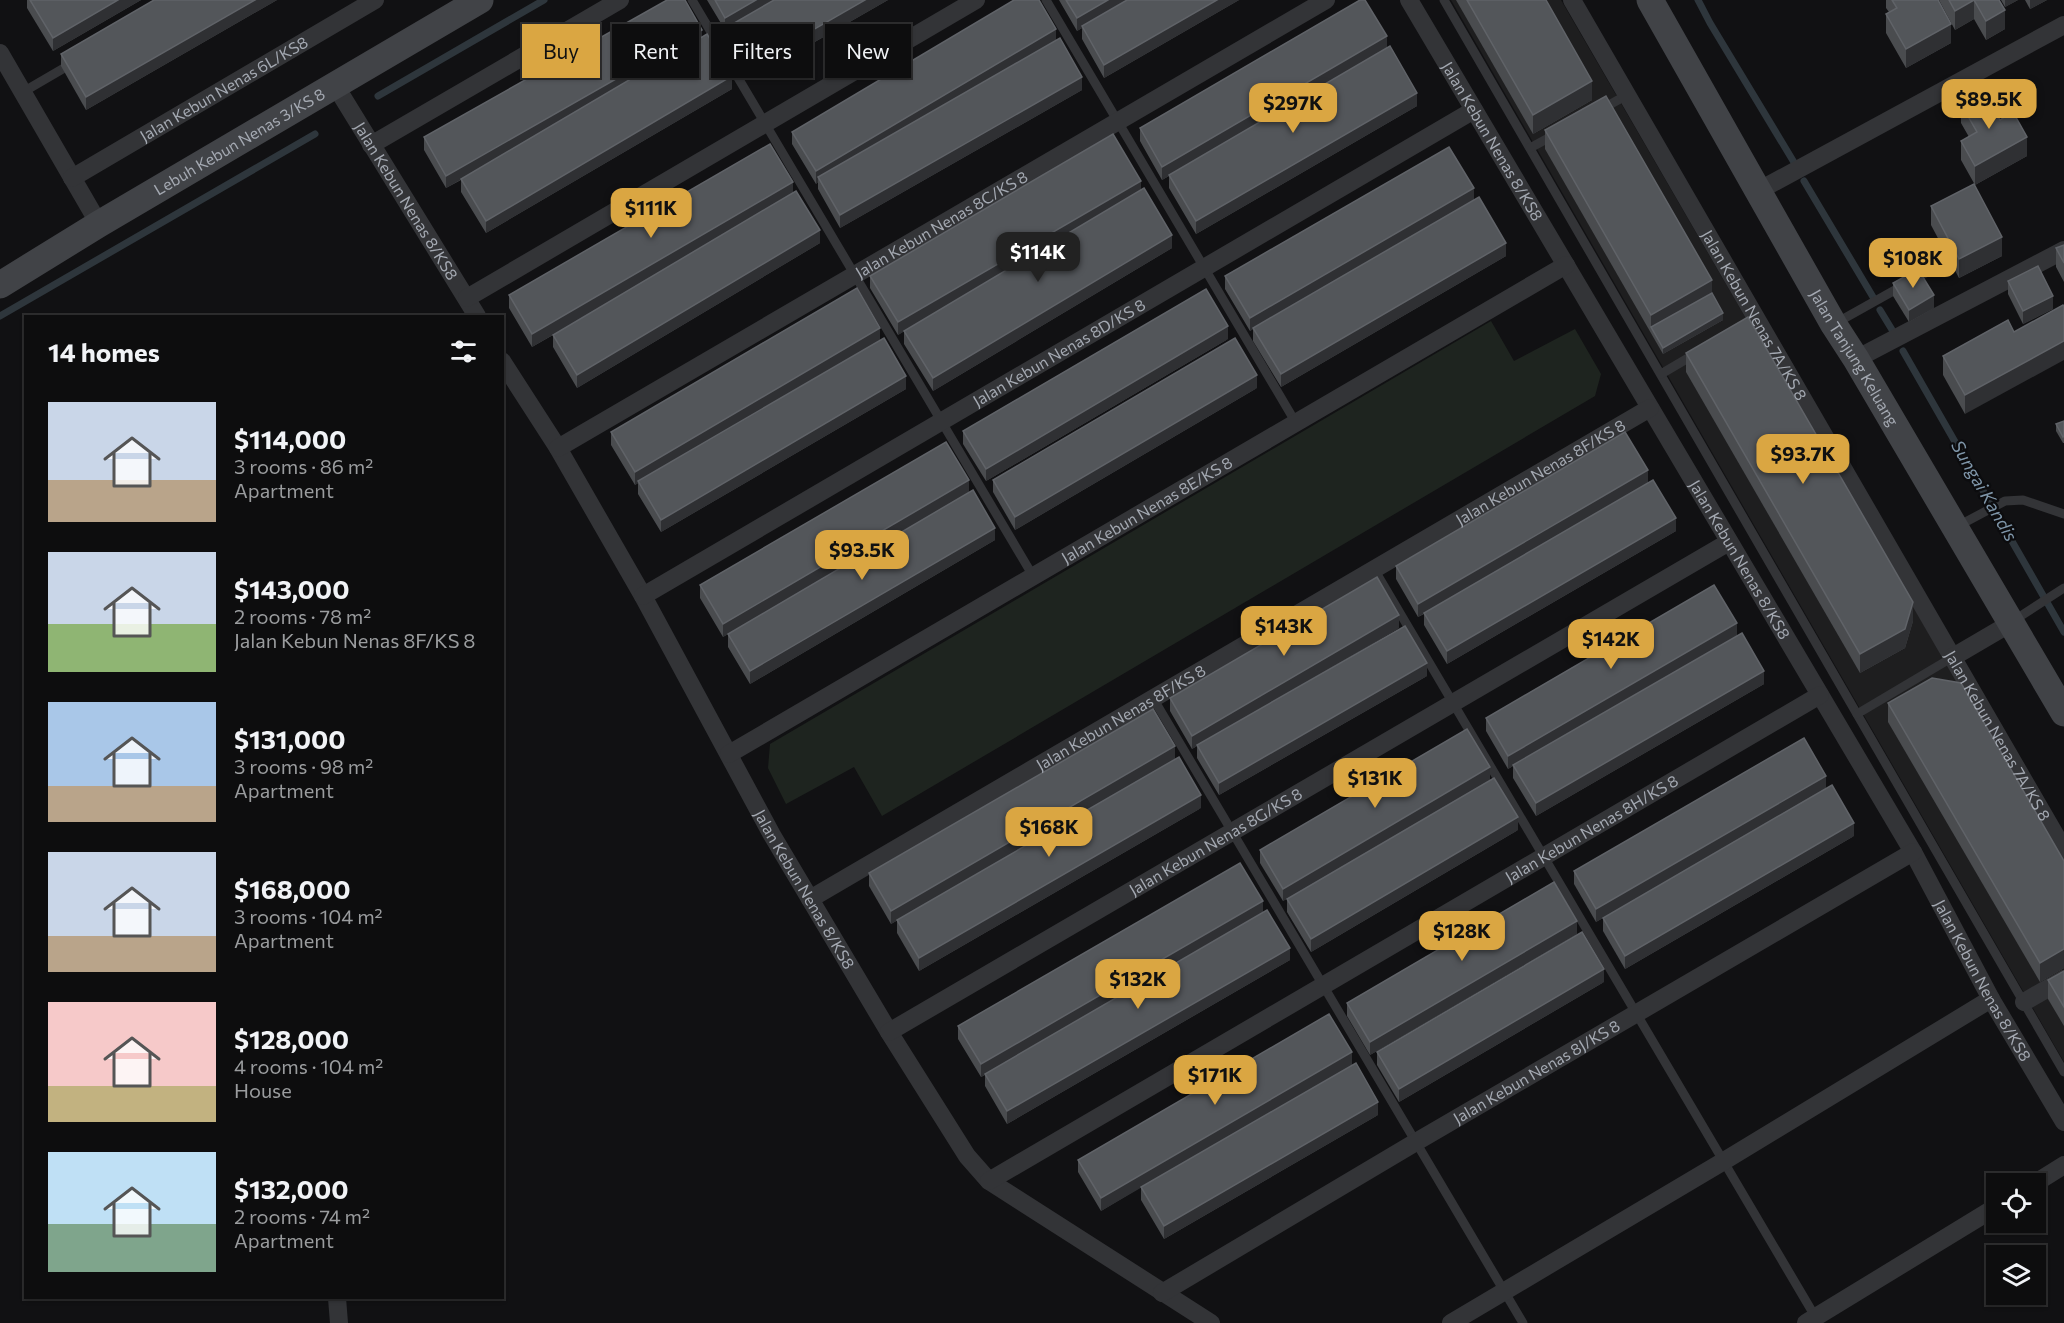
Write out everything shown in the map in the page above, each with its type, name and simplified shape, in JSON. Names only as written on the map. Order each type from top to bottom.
[{"type":"main road","name":"Lebuh Kebun Nenas 3/KS 8","points":[[0,285],[99,224],[480,0]]},
{"type":"main road","name":"Jalan Tanjung Keluang","points":[[1650,0],[1834,325],[2063,710]]},
{"type":"street","points":[[371,145],[620,0]]},
{"type":"street","points":[[467,297],[976,0]]},
{"type":"street","name":"Jalan Kebun Nenas 8C/KS 8","points":[[558,448],[1326,0]]},
{"type":"street","name":"Jalan Kebun Nenas 8/KS8","points":[[1409,0],[1913,852],[1990,999],[2064,1122]]},
{"type":"street","name":"Jalan Kebun Nenas 7A/KS 8","points":[[1572,0],[1627,95],[1751,322],[1953,657],[2064,850]]},
{"type":"street","name":"Jalan Kebun Nenas 6L/KS8","points":[[72,178],[365,3]]},
{"type":"street","points":[[1758,190],[2064,25]]},
{"type":"street","points":[[0,53],[99,224]]},
{"type":"street","name":"Jalan Kebun Nenas 8/KS8","points":[[335,85],[476,315]]},
{"type":"street","name":"Jalan Kebun Nenas 8D/KS 8","points":[[643,596],[1474,110]]},
{"type":"street","points":[[1856,359],[2064,250]]},
{"type":"street","name":"Jalan Kebun Nenas 8E/KS 8","points":[[729,754],[1566,265]]},
{"type":"street","name":"Jalan Kebun Nenas 8/KS8","points":[[504,364],[558,448],[643,596],[772,835],[889,1032],[967,1156],[988,1181],[1211,1323]]},
{"type":"street","name":"Jalan Kebun Nenas 8F/KS 8","points":[[810,899],[1650,408]]},
{"type":"street","name":"Jalan Kebun Nenas 8G/KS 8","points":[[889,1032],[1729,542]]},
{"type":"street","points":[[1953,657],[2011,622]]},
{"type":"street","name":"Jalan Kebun Nenas 8H/KS 8","points":[[988,1181],[1820,695]]},
{"type":"street","name":"Jalan Kebun Nenas 8J/KS 8","points":[[1162,1293],[1913,852]]},
{"type":"street","points":[[2024,1002],[2064,979]]},
{"type":"street","points":[[1451,1323],[1724,1161],[1990,999]]},
{"type":"street","points":[[2046,1176],[2064,1165]]},
{"type":"street","points":[[1814,1321],[1986,1213]]},
{"type":"street","points":[[337,1299],[339,1323]]},
{"type":"lane","points":[[692,0],[1033,576]]},
{"type":"lane","points":[[1046,0],[1296,423]]},
{"type":"lane","points":[[1444,0],[2064,1072]]},
{"type":"lane","points":[[23,92],[81,57]]},
{"type":"lane","points":[[1588,117],[1627,95]]},
{"type":"lane","points":[[1530,148],[1559,132]]},
{"type":"lane","points":[[1834,325],[1929,271]]},
{"type":"lane","points":[[1661,374],[1708,347]]},
{"type":"lane","points":[[1955,527],[2005,501],[2023,500],[2064,514]]},
{"type":"lane","points":[[1374,569],[1724,1161],[1814,1321]]},
{"type":"lane","points":[[2011,622],[2064,588]]},
{"type":"lane","points":[[1857,714],[1953,657]]},
{"type":"lane","points":[[1153,698],[1523,1323]]},
{"type":"shaded area","points":[[1451,0],[1561,0],[2064,866],[2064,1062]]},
{"type":"shaded area","points":[[1491,321],[1514,361],[1575,329],[1601,374],[1595,396],[882,816],[854,767],[786,804],[768,768],[770,744]]},
{"type":"building","points":[[30,0],[118,0],[53,38]]},
{"type":"building","points":[[154,0],[255,0],[86,97],[61,54]]},
{"type":"building","points":[[667,0],[685,0],[699,24],[624,24]]},
{"type":"building","points":[[715,0],[756,0],[725,18]]},
{"type":"building","points":[[774,0],[865,0],[813,30],[813,24],[732,24]]},
{"type":"building","points":[[1014,0],[1039,0],[1056,29],[816,171],[792,132],[883,78],[911,78],[911,61]]},
{"type":"building","points":[[1066,0],[1108,0],[1077,18]]},
{"type":"building","points":[[1127,0],[1217,0],[1104,65],[1082,26]]},
{"type":"building","points":[[1360,0],[1365,0],[1387,36],[1162,167],[1140,128]]},
{"type":"building","points":[[1467,0],[1546,0],[1592,81],[1533,115]]},
{"type":"building","points":[[1892,0],[1938,0],[1951,24],[1906,49],[1886,14],[1897,8]]},
{"type":"building","points":[[1949,0],[1974,0],[1955,11]]},
{"type":"building","points":[[1974,0],[1999,0],[2005,10],[1986,21]]},
{"type":"building","points":[[612,31],[612,78],[618,78],[446,176],[424,137],[529,78],[600,78],[600,38]]},
{"type":"building","points":[[707,34],[711,41],[711,78],[729,78],[486,221],[461,179],[632,78],[699,78],[699,39]]},
{"type":"building","points":[[1060,38],[1082,77],[840,215],[818,177]]},
{"type":"building","points":[[1390,46],[1417,93],[1196,221],[1169,175]]},
{"type":"building","points":[[1984,91],[2000,120],[2013,112],[2027,137],[1975,166],[1961,141],[1977,132],[1961,104]]},
{"type":"building","points":[[1606,96],[1712,280],[1651,315],[1545,130]]},
{"type":"building","points":[[1113,134],[1141,181],[898,322],[870,276]]},
{"type":"building","points":[[770,144],[793,182],[532,334],[509,295]]},
{"type":"building","points":[[1449,147],[1474,188],[1250,318],[1225,276]]},
{"type":"building","points":[[1974,184],[2002,237],[1959,259],[1931,206]]},
{"type":"building","points":[[1144,188],[1172,235],[933,378],[904,331]]},
{"type":"building","points":[[796,191],[820,230],[577,375],[553,335]]},
{"type":"building","points":[[1479,197],[1506,243],[1281,374],[1253,328]]},
{"type":"building","points":[[2064,245],[2064,263],[2056,248]]},
{"type":"building","points":[[2038,266],[2053,296],[2023,311],[2008,281]]},
{"type":"building","points":[[1918,269],[1934,295],[1909,310],[1893,283]]},
{"type":"building","points":[[857,288],[880,328],[635,472],[611,432]]},
{"type":"building","points":[[1206,289],[1228,326],[986,469],[963,431]]},
{"type":"building","points":[[1712,293],[1723,313],[1663,348],[1651,327]]},
{"type":"building","points":[[2063,305],[2064,341],[1965,395],[1943,356],[2008,320],[2014,332]]},
{"type":"building","points":[[1748,317],[1913,602],[1905,629],[1860,654],[1686,353]]},
{"type":"building","points":[[884,338],[906,376],[661,520],[638,481]]},
{"type":"building","points":[[1235,338],[1257,375],[1015,517],[993,480]]},
{"type":"building","points":[[2064,421],[2064,436],[2063,437],[2056,424]]},
{"type":"building","points":[[1625,432],[1648,470],[1418,604],[1396,566]]},
{"type":"building","points":[[946,442],[969,480],[723,624],[700,585]]},
{"type":"building","points":[[1653,480],[1676,518],[1447,651],[1424,613]]},
{"type":"building","points":[[973,490],[995,528],[750,671],[728,634]]},
{"type":"building","points":[[1377,577],[1399,615],[1192,736],[1170,698]]},
{"type":"building","points":[[1714,585],[1737,623],[1508,756],[1486,718]]},
{"type":"building","points":[[1405,626],[1427,663],[1219,783],[1197,745]]},
{"type":"building","points":[[1742,633],[1764,671],[1536,803],[1513,765]]},
{"type":"building","points":[[1932,678],[1961,683],[2064,861],[2064,949],[2040,963],[1888,703]]},
{"type":"building","points":[[1153,709],[1175,746],[891,911],[869,873]]},
{"type":"building","points":[[1467,729],[1490,767],[1283,889],[1260,850]]},
{"type":"building","points":[[1804,738],[1826,776],[1596,909],[1574,871]]},
{"type":"building","points":[[1179,757],[1201,795],[919,958],[897,920]]},
{"type":"building","points":[[1494,778],[1518,817],[1311,939],[1287,899]]},
{"type":"building","points":[[1832,785],[1854,823],[1625,956],[1603,918]]},
{"type":"building","points":[[1240,863],[1263,901],[981,1064],[958,1026]]},
{"type":"building","points":[[1554,882],[1577,921],[1370,1042],[1347,1003]]},
{"type":"building","points":[[1267,910],[1290,948],[1007,1111],[985,1074]]},
{"type":"building","points":[[1582,932],[1604,969],[1399,1089],[1377,1052]]},
{"type":"building","points":[[2064,971],[2064,1007],[2048,980]]},
{"type":"building","points":[[1329,1014],[1352,1052],[1101,1198],[1078,1160]]},
{"type":"building","points":[[1356,1063],[1378,1102],[1164,1226],[1141,1187]]},
{"type":"waterway","points":[[378,96],[544,0]]},
{"type":"waterway","name":"Sungai Kandis","points":[[1698,0],[1795,164]]},
{"type":"waterway","points":[[0,316],[315,134]]},
{"type":"waterway","name":"Sungai Kandis","points":[[1804,181],[1873,297]]},
{"type":"waterway","name":"Sungai Kandis","points":[[1880,310],[1894,333]]},
{"type":"waterway","name":"Sungai Kandis","points":[[1903,351],[2064,632]]}]
